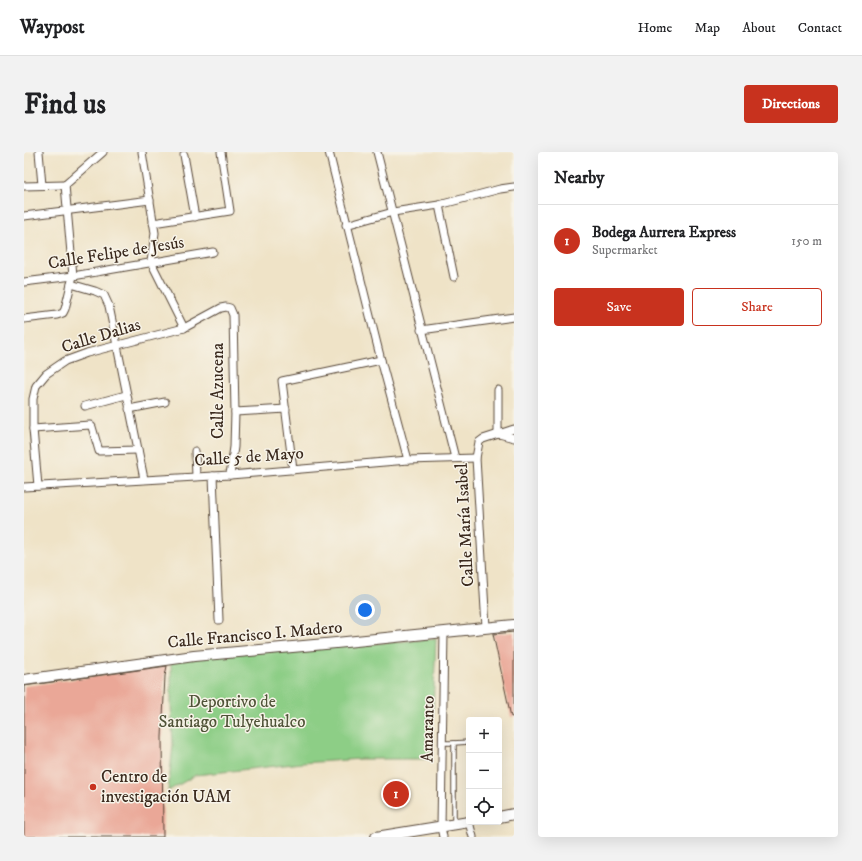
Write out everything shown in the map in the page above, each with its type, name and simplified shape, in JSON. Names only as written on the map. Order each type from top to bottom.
[{"type":"main road","name":"Calle Francisco I. Madero","points":[[24,680],[194,656],[514,625]]},
{"type":"main road","points":[[502,816],[514,814]]},
{"type":"main road","points":[[376,837],[442,832],[454,825],[466,823]]},
{"type":"street","points":[[39,152],[42,185]]},
{"type":"street","points":[[24,186],[65,184],[103,152]]},
{"type":"street","points":[[142,152],[155,232],[151,262],[184,328]]},
{"type":"street","points":[[153,223],[230,211],[221,152]]},
{"type":"street","points":[[329,152],[380,360],[408,460]]},
{"type":"street","points":[[376,152],[393,212],[421,330],[455,458]]},
{"type":"street","points":[[184,155],[195,217]]},
{"type":"street","points":[[24,319],[62,313],[65,309],[73,276],[65,184]]},
{"type":"street","points":[[346,225],[393,212],[439,206],[514,186]]},
{"type":"street","points":[[24,216],[150,200]]},
{"type":"street","points":[[439,206],[454,277]]},
{"type":"street","name":"Calle Felipe de Jesús","points":[[24,282],[73,276],[214,252]]},
{"type":"street","points":[[71,284],[95,290],[104,295],[109,306],[144,479]]},
{"type":"street","name":"Calle Dalias","points":[[38,486],[33,429],[33,399],[36,386],[46,374],[64,361],[87,353],[184,328],[221,308],[230,308]]},
{"type":"street","name":"Calle Azucena","points":[[230,308],[233,315],[235,412],[234,447],[230,475]]},
{"type":"street","points":[[421,330],[514,317]]},
{"type":"street","points":[[293,470],[282,381],[380,360]]},
{"type":"street","points":[[498,390],[498,434]]},
{"type":"street","points":[[85,406],[126,395]]},
{"type":"street","points":[[129,408],[165,402]]},
{"type":"street","points":[[235,412],[286,408]]},
{"type":"street","points":[[33,429],[90,425],[92,427],[99,451],[138,450]]},
{"type":"street","points":[[498,434],[514,429]]},
{"type":"street","points":[[498,434],[514,438]]},
{"type":"street","name":"Calle María Isabel","points":[[486,628],[476,458],[479,442],[498,434]]},
{"type":"street","points":[[195,451],[196,476]]},
{"type":"street","name":"Calle 5 de Mayo","points":[[24,487],[230,475],[408,460],[476,458]]},
{"type":"street","points":[[213,476],[219,620]]},
{"type":"street","name":"Amaranto","points":[[442,832],[444,632]]},
{"type":"street","points":[[470,825],[473,837]]},
{"type":"lane","points":[[443,743],[466,742]]},
{"type":"lane","points":[[454,743],[454,825]]},
{"type":"green space","name":"Deportivo de Santiago Tulyehualco","points":[[436,639],[431,759],[360,759],[302,763],[196,775],[168,791],[173,745],[171,658]]},
{"type":"building","points":[[514,632],[514,716],[511,717],[493,634]]},
{"type":"building","name":"Centro de investigación UAM","points":[[167,666],[165,676],[162,737],[163,837],[24,837],[24,686]]},
{"type":"place","name":"Centro de investigación UAM","points":[[93,787]]},
{"type":"place","name":"Bodega Aurrera Express","points":[[396,794]]}]
